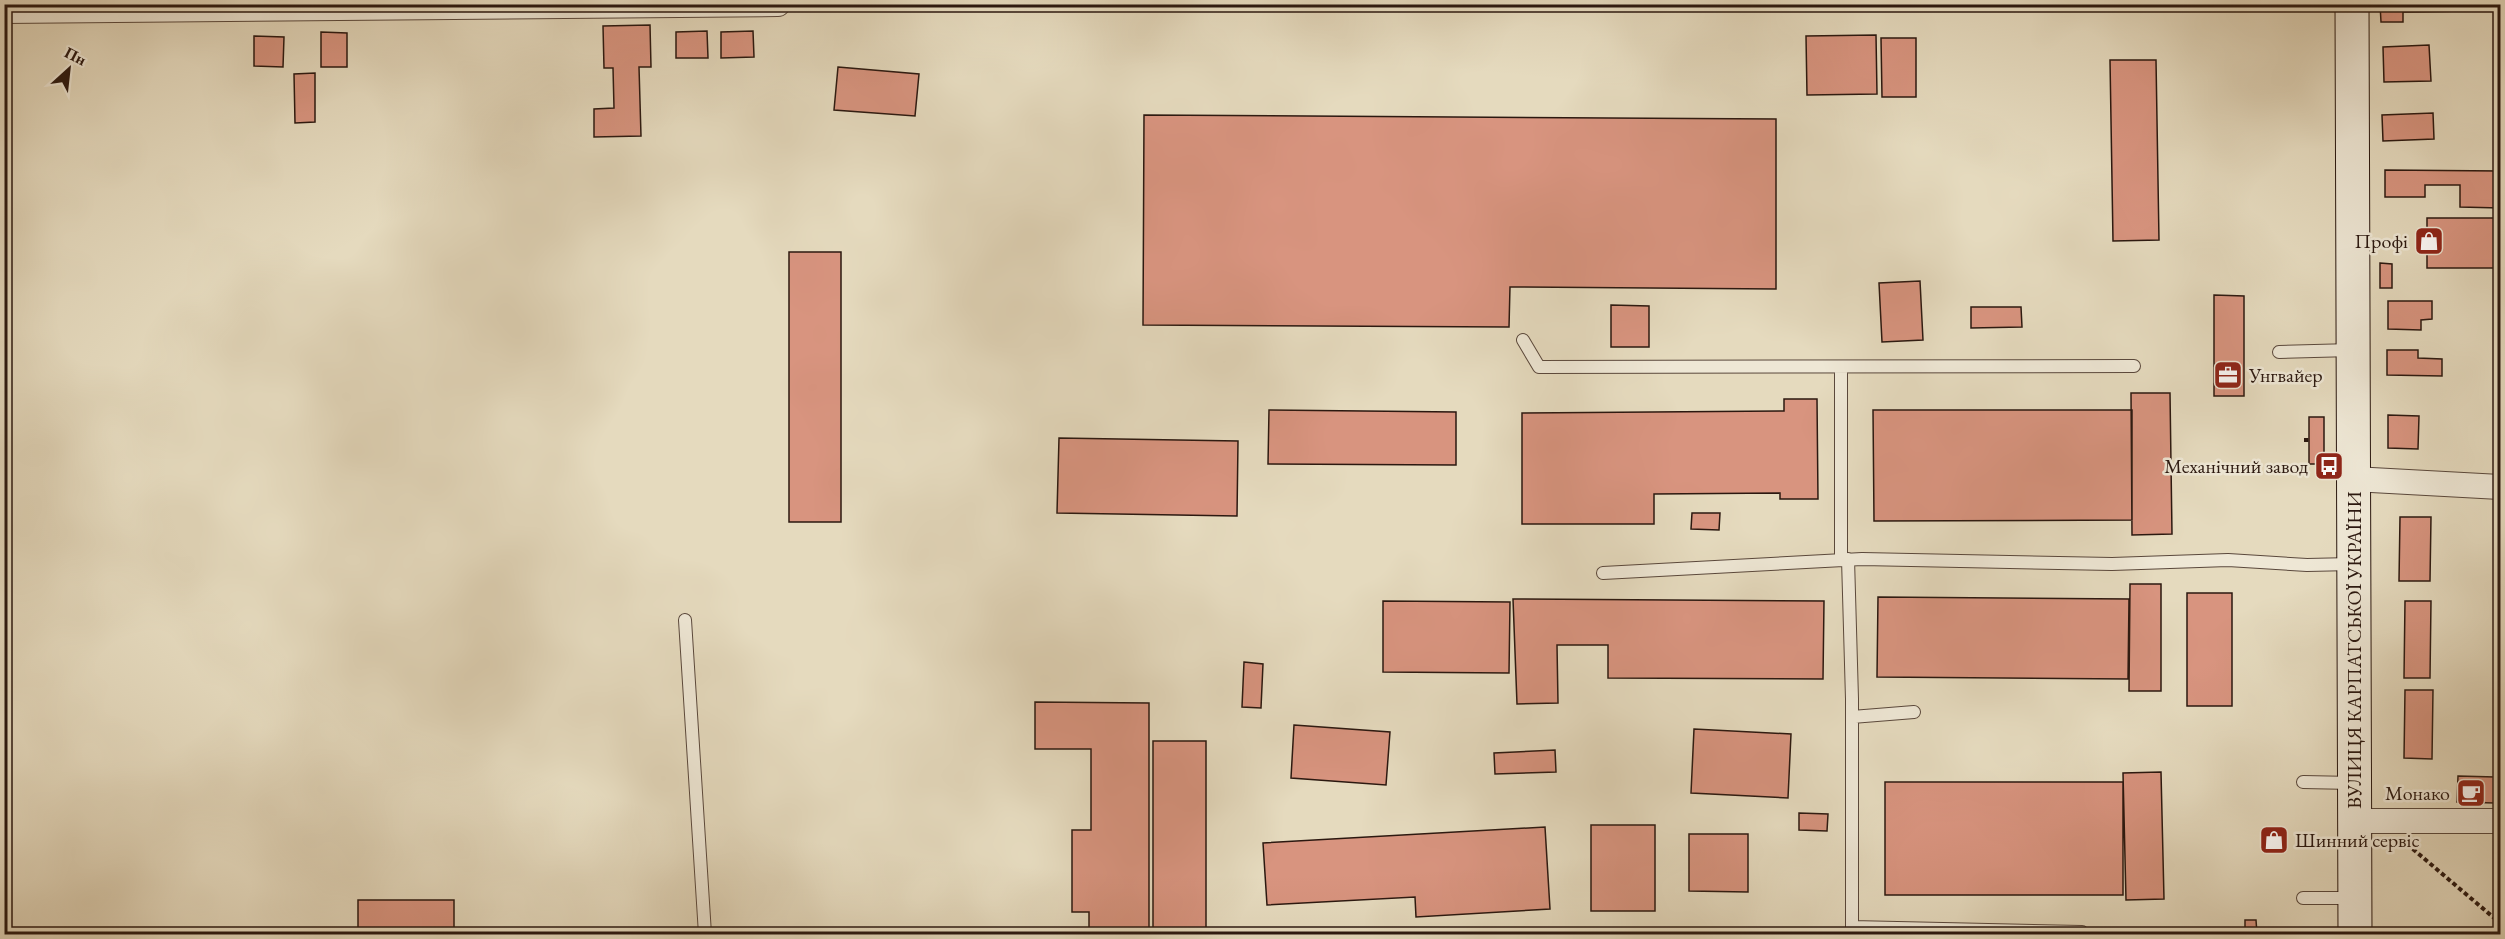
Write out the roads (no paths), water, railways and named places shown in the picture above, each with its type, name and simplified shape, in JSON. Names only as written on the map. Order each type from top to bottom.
[{"type":"main road","name":"ВУЛИЦЯ КАРПАТСЬКОЇ УКРАЇНИ","points":[[2352,4],[2355,934]]},
{"type":"street","points":[[4,11],[126,8],[778,4]]},
{"type":"street","points":[[2353,479],[2500,487]]},
{"type":"street","points":[[2354,821],[2500,821]]},
{"type":"lane","points":[[1523,340],[1539,367],[2134,366]]},
{"type":"lane","points":[[2279,352],[2353,350]]},
{"type":"lane","points":[[1841,368],[1845,560],[1852,717],[1852,927],[2082,932]]},
{"type":"lane","points":[[1603,573],[1845,560],[2112,564],[2228,560],[2307,565],[2353,564]]},
{"type":"lane","points":[[685,620],[705,934]]},
{"type":"lane","points":[[1852,717],[1914,712]]},
{"type":"lane","points":[[2303,782],[2354,783]]},
{"type":"lane","points":[[2303,898],[2355,898]]},
{"type":"place","name":"Профі","points":[[2429,241]]},
{"type":"place","name":"Унгвайер","points":[[2228,375]]},
{"type":"place","name":"Механічний завод","points":[[2329,466]]},
{"type":"place","name":"Монако","points":[[2471,793]]},
{"type":"place","name":"Шинний сервіс","points":[[2274,840]]}]
